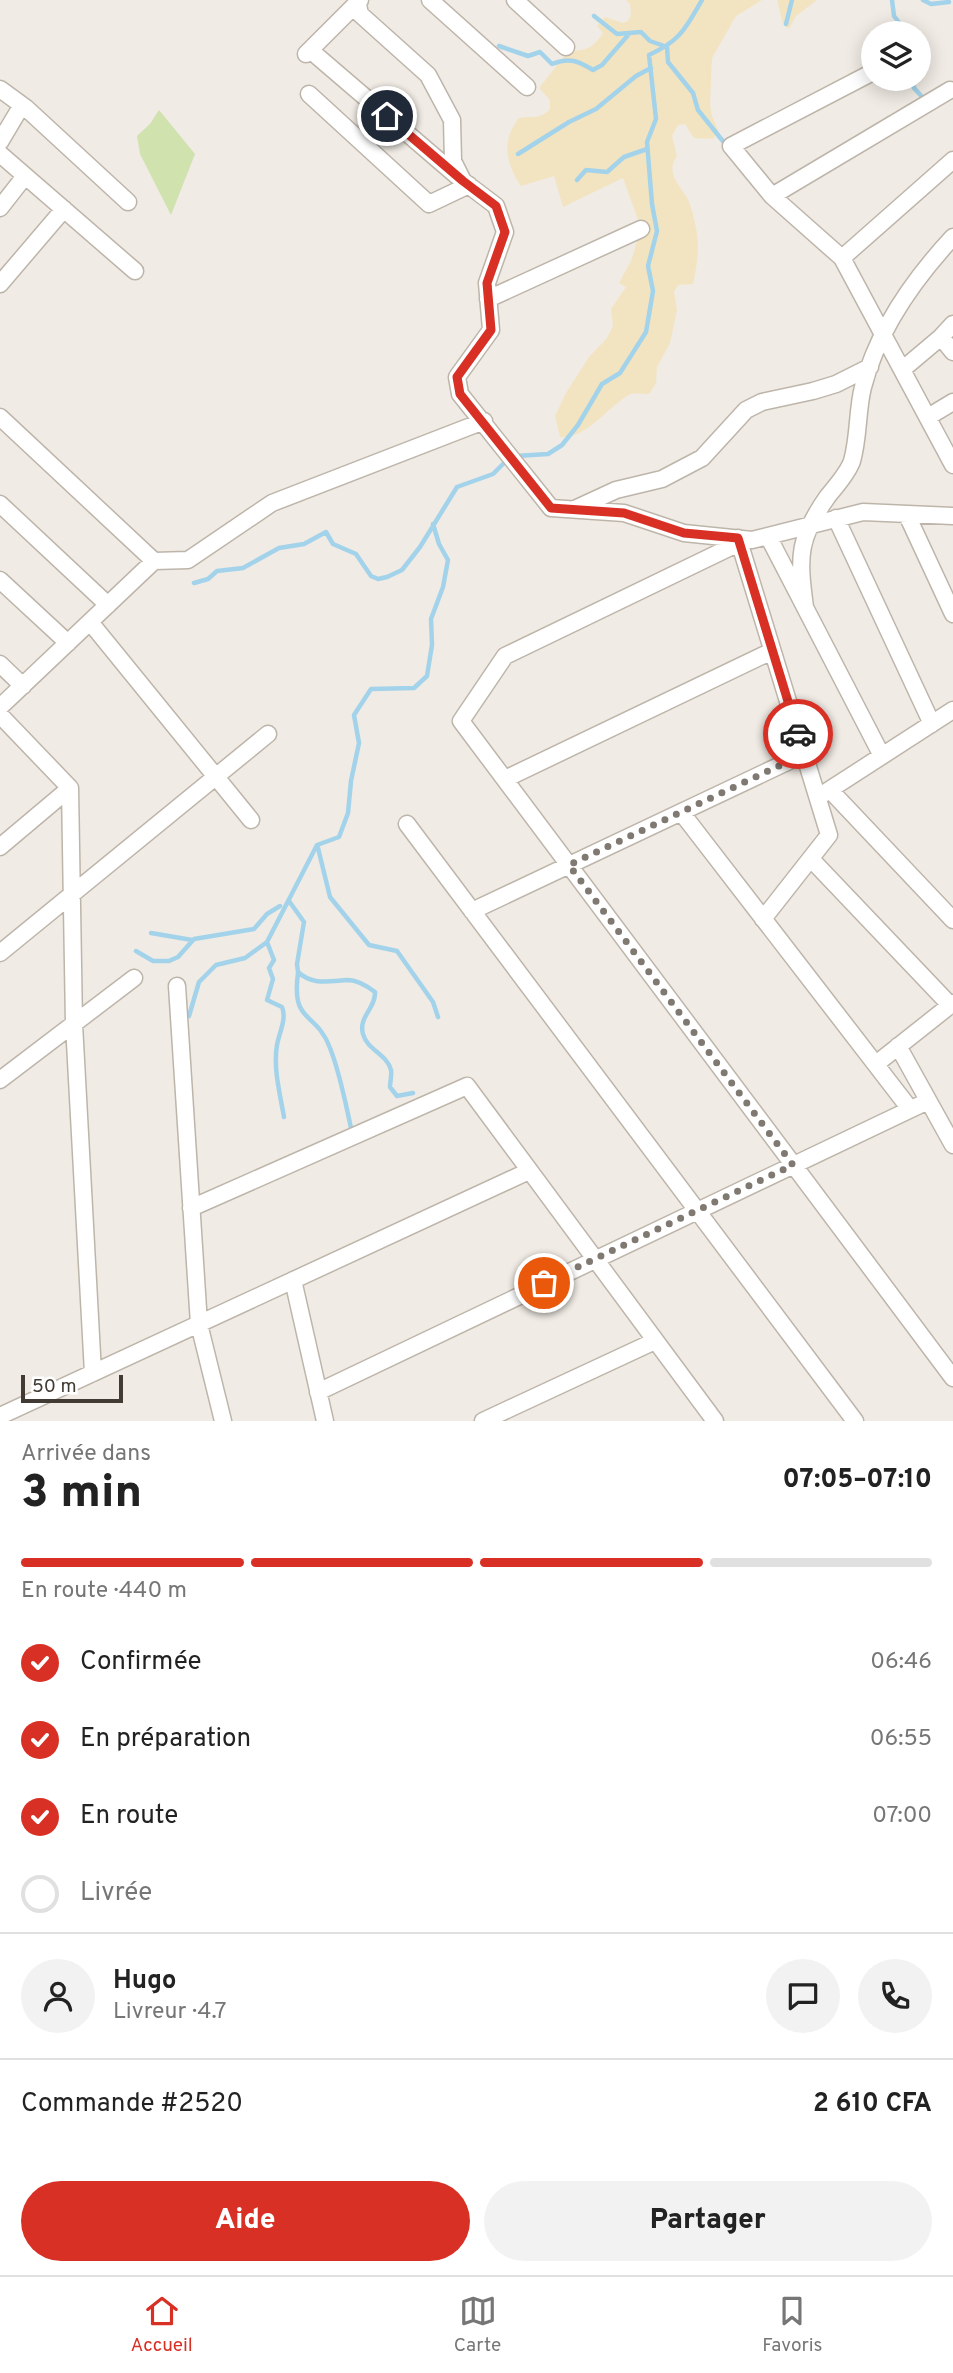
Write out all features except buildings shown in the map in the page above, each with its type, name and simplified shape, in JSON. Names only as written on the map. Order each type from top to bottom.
[{"type":"street","points":[[430,0],[527,88]]},
{"type":"street","points":[[515,0],[565,47]]},
{"type":"street","points":[[358,1],[308,52],[496,206],[505,232],[487,283],[491,330],[457,377],[460,394],[551,508],[624,513],[684,533],[738,541],[752,540],[863,512],[953,516]]},
{"type":"street","points":[[358,1],[360,14],[428,75],[452,120],[453,160],[466,183]]},
{"type":"street","points":[[861,78],[732,146],[772,196],[842,258],[953,465]]},
{"type":"street","points":[[0,89],[22,105],[128,202]]},
{"type":"street","points":[[772,196],[950,90]]},
{"type":"street","points":[[309,94],[429,204],[466,183]]},
{"type":"street","points":[[0,142],[22,105]]},
{"type":"street","points":[[0,154],[135,271]]},
{"type":"street","points":[[842,258],[953,160]]},
{"type":"street","points":[[0,208],[25,176]]},
{"type":"street","points":[[0,284],[64,209]]},
{"type":"street","points":[[488,299],[641,229]]},
{"type":"street","points":[[805,607],[800,574],[801,546],[810,524],[852,462],[863,387],[883,332],[923,269],[953,237]]},
{"type":"street","points":[[903,369],[953,324]]},
{"type":"street","points":[[941,337],[953,352]]},
{"type":"street","points":[[575,509],[616,490],[662,479],[702,458],[746,410],[762,402],[836,384],[870,367]]},
{"type":"street","points":[[928,417],[953,402]]},
{"type":"street","points":[[0,416],[154,561]]},
{"type":"street","points":[[0,707],[154,561],[188,560],[272,503],[484,421]]},
{"type":"street","points":[[0,504],[108,605]]},
{"type":"street","points":[[907,515],[953,614]]},
{"type":"street","points":[[836,518],[932,724]]},
{"type":"street","points":[[768,536],[882,756]]},
{"type":"street","points":[[738,541],[804,754],[824,794],[953,920]]},
{"type":"street","points":[[738,541],[505,656],[461,722],[953,1378]]},
{"type":"street","points":[[0,580],[68,643]]},
{"type":"street","points":[[90,622],[251,820]]},
{"type":"street","points":[[505,779],[772,650]]},
{"type":"street","points":[[0,664],[23,686]]},
{"type":"street","points":[[824,794],[953,710]]},
{"type":"street","points":[[0,715],[70,788],[74,1024],[93,1373]]},
{"type":"street","points":[[0,953],[268,734]]},
{"type":"street","points":[[472,911],[804,754]]},
{"type":"street","points":[[0,847],[70,788]]},
{"type":"street","points":[[763,919],[829,835],[824,794]]},
{"type":"street","points":[[681,812],[910,1109]]},
{"type":"street","points":[[407,824],[855,1421]]},
{"type":"street","points":[[811,859],[952,1004],[876,1064]]},
{"type":"street","points":[[0,1080],[134,978]]},
{"type":"street","points":[[177,986],[199,1324],[223,1421]]},
{"type":"street","points":[[898,1046],[953,1145]]},
{"type":"street","points":[[191,1208],[467,1086],[715,1421]]},
{"type":"street","points":[[318,1392],[928,1101]]},
{"type":"street","points":[[0,1416],[529,1171]]},
{"type":"street","points":[[293,1280],[325,1421]]},
{"type":"street","points":[[483,1421],[656,1341]]},
{"type":"green space","points":[[159,110],[195,154],[171,215],[140,154],[137,136],[150,124]]},
{"type":"sand","points":[[626,0],[762,0],[736,16],[712,58],[710,104],[718,130],[713,139],[694,138],[685,124],[678,125],[672,136],[677,156],[672,167],[673,172],[692,211],[698,256],[693,284],[678,285],[674,292],[677,310],[670,343],[657,367],[656,383],[649,394],[629,395],[587,428],[560,437],[555,416],[589,357],[607,338],[613,326],[611,309],[626,287],[619,283],[631,261],[641,228],[623,178],[563,207],[554,176],[521,186],[509,161],[508,143],[513,126],[519,118],[539,116],[550,109],[550,100],[539,88],[569,50],[589,48],[596,42],[603,33],[597,26],[605,17],[623,23],[628,21],[631,15],[630,4]]},
{"type":"sand","points":[[777,0],[817,0],[796,16],[789,29],[783,24]]},
{"type":"waterway","points":[[516,456],[548,454],[562,445],[578,425],[602,384],[620,373],[646,332],[653,291],[648,266],[657,231],[647,142],[656,119],[649,55],[681,33],[702,0]]},
{"type":"waterway","points":[[786,24],[792,0]]},
{"type":"waterway","points":[[892,0],[894,16],[898,21]]},
{"type":"waterway","points":[[923,0],[931,4],[949,2]]},
{"type":"waterway","points":[[594,16],[617,34],[641,32],[650,41],[667,47],[668,62],[693,93],[698,110],[726,145]]},
{"type":"waterway","points":[[499,46],[528,56],[540,52],[552,64],[574,61],[593,70],[602,65],[629,34]]},
{"type":"waterway","points":[[518,154],[569,122],[596,109],[636,76],[651,68]]},
{"type":"waterway","points":[[917,91],[926,101]]},
{"type":"waterway","points":[[577,180],[586,170],[607,172],[624,157],[647,149]]},
{"type":"waterway","points":[[194,583],[208,579],[217,571],[243,568],[279,548],[304,544],[326,532],[333,544],[356,554],[371,576],[378,579],[387,577],[402,570],[420,547],[457,487],[493,474],[508,459]]},
{"type":"waterway","points":[[284,1117],[276,1063],[283,1012],[282,1007],[267,1000],[273,979],[269,968],[274,960],[267,942],[317,845],[339,837],[348,813],[359,743],[354,715],[371,689],[414,688],[427,676],[432,645],[431,619],[443,587],[448,560],[439,544],[433,524]]},
{"type":"waterway","points":[[318,848],[330,897],[369,945],[397,951],[433,1002],[438,1017]]},
{"type":"waterway","points":[[289,901],[304,922],[298,972],[316,981],[355,981],[375,992],[375,998],[363,1023],[363,1034],[368,1044],[389,1065],[390,1087],[397,1096],[413,1093]]},
{"type":"waterway","points":[[136,951],[153,961],[169,961],[178,957],[194,939],[254,929],[267,914],[280,906]]},
{"type":"waterway","points":[[151,933],[192,940]]},
{"type":"waterway","points":[[189,1016],[199,982],[216,965],[245,958],[267,942]]},
{"type":"waterway","points":[[298,973],[297,990],[301,1010],[318,1028],[330,1048],[351,1128]]},
{"type":"way so far","points":[[544,1283],[793,1165],[569,865],[804,754],[798,734]]},
{"type":"route","points":[[387,116],[496,206],[505,232],[487,283],[491,330],[457,377],[460,394],[551,508],[624,513],[684,533],[738,538],[798,734]]}]
